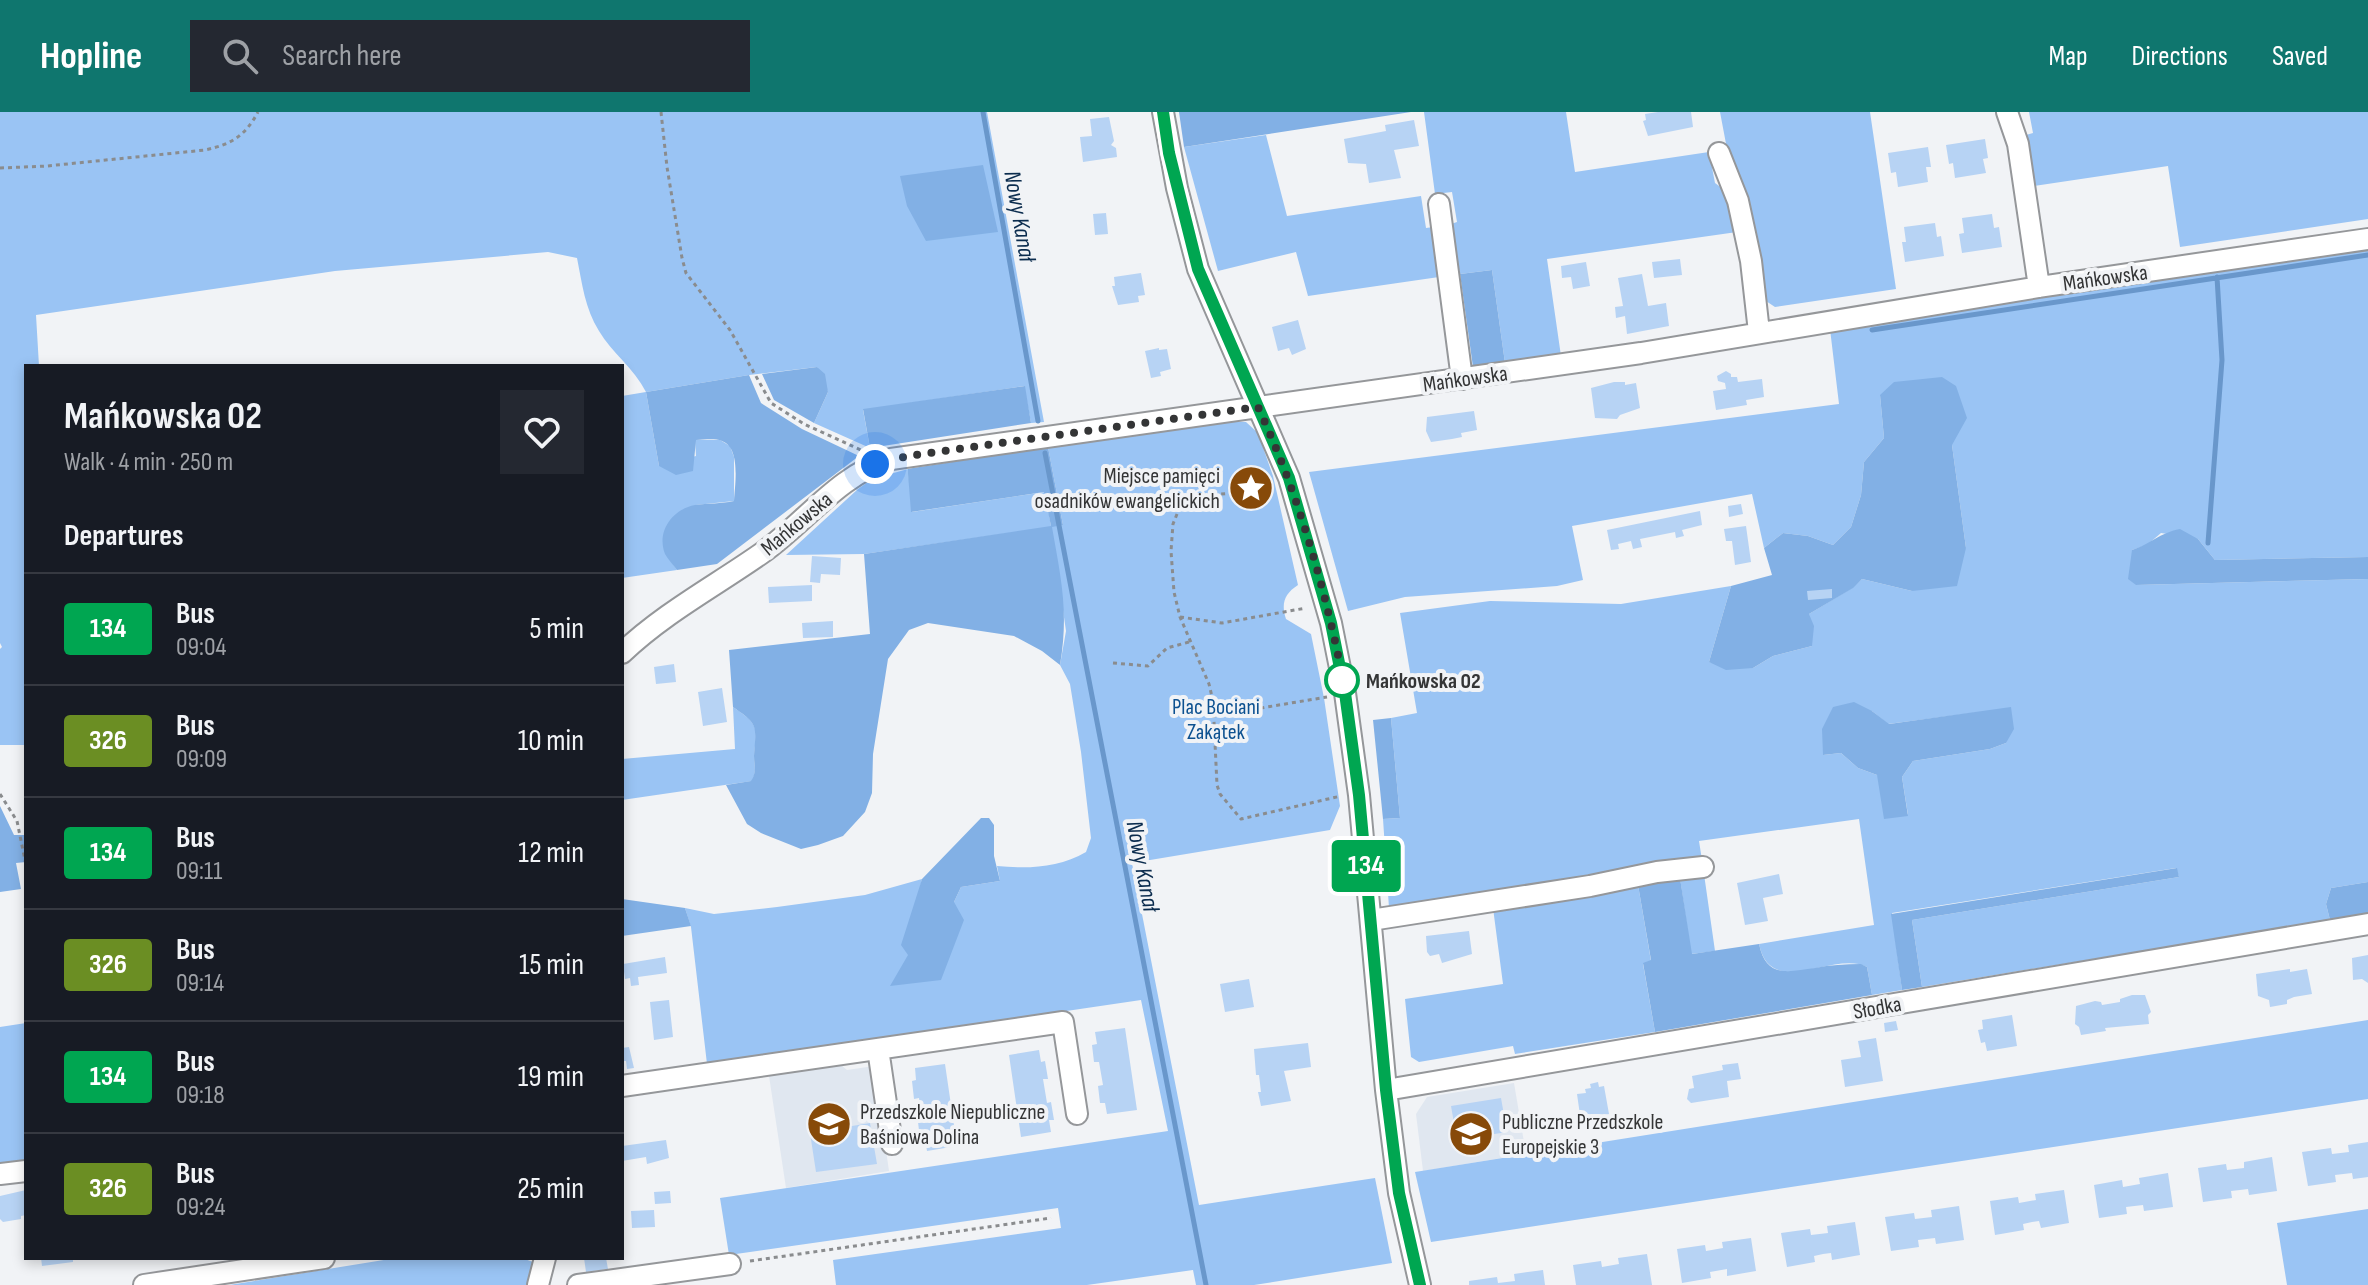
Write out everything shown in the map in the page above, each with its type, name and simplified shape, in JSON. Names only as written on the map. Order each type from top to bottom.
[{"type":"street","points":[[1163,112],[1174,176],[1198,269],[1274,441],[1299,507],[1331,623],[1355,766],[1399,1193],[1420,1285]]},
{"type":"street","points":[[2007,112],[2018,144],[2039,287]]},
{"type":"street","points":[[1719,153],[1738,201],[1751,261],[1759,332]]},
{"type":"street","points":[[1439,204],[1462,379]]},
{"type":"street","name":"Mańkowska","points":[[624,651],[675,610],[763,553],[849,478],[875,464],[908,456],[1699,344],[2039,287],[2368,239]]},
{"type":"street","points":[[1371,920],[1703,867]]},
{"type":"street","name":"Słodka","points":[[1386,1090],[2368,924]]},
{"type":"street","points":[[624,1086],[1063,1022],[1077,1114]]},
{"type":"street","points":[[878,1049],[892,1144]]},
{"type":"street","points":[[0,1174],[24,1171]]},
{"type":"street","points":[[144,1285],[311,1260]]},
{"type":"street","points":[[538,1285],[544,1260]]},
{"type":"street","points":[[578,1285],[730,1264]]},
{"type":"path","points":[[0,168],[205,150],[241,138],[258,112]]},
{"type":"path","points":[[661,112],[667,167],[686,273],[730,330],[771,403],[804,424],[869,455],[875,464]]},
{"type":"path","points":[[1282,489],[1196,496],[1179,509],[1173,524],[1171,551],[1174,592],[1180,617],[1209,684],[1220,794],[1241,819],[1341,796]]},
{"type":"path","points":[[1180,617],[1222,623],[1306,608]]},
{"type":"path","points":[[1113,663],[1148,666],[1167,648],[1191,642]]},
{"type":"path","points":[[1213,716],[1327,697]]},
{"type":"path","points":[[0,794],[17,821],[24,855]]},
{"type":"path","points":[[730,1264],[1051,1218]]},
{"type":"shaded area","points":[[1179,112],[1411,112],[1184,147]]},
{"type":"shaded area","points":[[983,165],[998,232],[926,241],[907,206],[900,176]]},
{"type":"shaded area","points":[[1492,270],[1505,363],[1473,367],[1460,274]]},
{"type":"shaded area","points":[[817,367],[825,374],[828,392],[814,423],[774,400],[762,374]]},
{"type":"shaded area","points":[[749,375],[761,403],[802,429],[859,456],[717,564],[677,570],[665,554],[663,545],[668,522],[687,507],[734,501],[734,459],[728,445],[722,441],[696,440],[693,471],[676,475],[659,466],[646,392]]},
{"type":"shaded area","points":[[1942,377],[1956,386],[1967,418],[1952,445],[1966,548],[1957,586],[1912,591],[1862,579],[1853,588],[1809,614],[1814,626],[1812,646],[1773,656],[1753,668],[1726,670],[1709,662],[1731,586],[1772,575],[1764,548],[1783,533],[1808,536],[1833,545],[1851,527],[1861,495],[1864,462],[1884,438],[1880,395],[1894,382]]},
{"type":"shaded area","points":[[1025,386],[1031,423],[870,448],[863,409]]},
{"type":"shaded area","points":[[1048,447],[1063,525],[1052,527],[1064,611],[1060,665],[1014,636],[928,623],[909,630],[888,659],[873,754],[872,793],[865,812],[843,836],[801,849],[747,824],[726,785],[751,781],[753,778],[755,732],[752,722],[733,707],[729,650],[870,634],[864,554],[1051,526],[1044,492],[911,512],[908,474],[908,469],[913,468]]},
{"type":"shaded area","points":[[2180,529],[2198,539],[2215,560],[2368,557],[2368,579],[2136,585],[2128,579],[2132,550]]},
{"type":"shaded area","points":[[1854,702],[1889,724],[2011,707],[2014,729],[2006,743],[1990,749],[1913,761],[1902,777],[1908,816],[1884,819],[1877,775],[1858,768],[1841,753],[1823,755],[1822,729],[1833,707]]},
{"type":"shaded area","points":[[1391,718],[1400,818],[1383,819],[1373,720]]},
{"type":"shaded area","points":[[0,806],[14,835],[24,835],[24,862],[16,863],[21,889],[0,892]]},
{"type":"shaded area","points":[[981,818],[989,818],[994,825],[994,856],[1000,881],[961,887],[954,902],[964,920],[941,980],[890,986],[908,955],[901,945],[922,879]]},
{"type":"shaded area","points":[[2177,868],[2179,877],[1912,920],[1922,987],[1902,990],[1891,914]]},
{"type":"shaded area","points":[[1680,878],[1692,954],[1759,944],[1767,963],[1779,970],[1861,964],[1867,967],[1872,995],[1655,1032],[1643,963],[1651,960],[1638,885]]},
{"type":"shaded area","points":[[2368,882],[2368,913],[2330,920],[2326,904],[2331,888]]},
{"type":"shaded area","points":[[624,899],[685,908],[691,926],[624,936]]},
{"type":"shaded area","name":"Przedszkole Niepubliczne Baśniowa Dolina","points":[[841,1065],[847,1070],[874,1066],[889,1171],[786,1188],[769,1076]]},
{"type":"shaded area","name":"Publiczne Przedszkole Europejskie 3","points":[[1514,1083],[1526,1154],[1423,1171],[1416,1114],[1427,1097]]},
{"type":"green space","points":[[0,112],[987,112],[1044,422],[1031,423],[1024,386],[863,410],[870,448],[814,423],[828,392],[817,367],[646,392],[594,323],[577,258],[548,252],[335,271],[36,315],[39,364],[24,364],[24,745],[0,745]]},
{"type":"green space","points":[[1424,112],[1566,112],[1575,172],[1709,152],[1715,183],[1730,194],[1737,232],[1547,259],[1561,356],[1505,363],[1492,270],[1460,274],[1451,224],[1457,222],[1452,192],[1435,194]]},
{"type":"green space","points":[[1720,112],[1870,112],[1896,289],[1775,307],[1766,301],[1755,228],[1727,149]]},
{"type":"green space","points":[[2029,112],[2368,112],[2368,219],[2180,247],[2168,166],[2034,186],[2026,135],[2033,133]]},
{"type":"green space","points":[[1266,135],[1287,216],[1421,196],[1426,228],[1433,227],[1439,277],[1308,296],[1296,252],[1218,271],[1184,147]]},
{"type":"green space","points":[[2368,248],[2368,557],[2215,560],[2198,539],[2161,533],[2147,545],[2132,550],[2136,585],[2368,579],[2368,882],[2331,888],[2326,904],[2330,920],[1922,987],[1912,920],[2179,877],[2176,868],[1892,913],[1902,990],[1872,995],[1867,967],[1853,963],[1789,972],[1776,969],[1766,961],[1759,944],[1874,925],[1859,819],[1699,841],[1702,860],[1389,908],[1383,819],[1400,818],[1391,718],[1417,713],[1400,613],[1490,601],[1621,604],[1731,586],[1709,662],[1753,668],[1773,656],[1812,646],[1809,614],[1862,579],[1912,591],[1966,548],[1952,445],[1880,395],[1884,438],[1864,462],[1861,495],[1851,527],[1833,545],[1808,536],[1783,533],[1764,548],[1752,494],[1572,526],[1583,580],[1557,586],[1405,597],[1348,611],[1309,472],[1839,404],[1830,329]],"holes":[[[2011,708],[2006,743],[1990,749],[1913,761],[1902,777],[1908,815],[1877,775],[1858,768],[1841,753],[1823,755],[1872,711],[1888,724]]]},
{"type":"green space","points":[[646,392],[659,466],[696,456],[695,440],[720,440],[730,446],[734,457],[734,501],[696,505],[666,554],[677,570],[624,578],[624,396]]},
{"type":"green space","name":"Plac Bociani Zakątek","points":[[1226,421],[1246,422],[1258,433],[1273,476],[1298,585],[1284,604],[1286,619],[1311,634],[1340,806],[1330,830],[1132,863],[1199,1205],[1375,1178],[1392,1263],[1254,1285],[1196,1285],[1193,1270],[1087,1285],[836,1285],[833,1260],[1061,1228],[1058,1208],[729,1255],[720,1198],[1168,1131],[1141,1000],[707,1064],[691,927],[685,908],[714,914],[777,907],[865,895],[922,879],[919,893],[954,902],[961,887],[1000,881],[997,866],[1043,866],[1086,852],[1091,838],[1070,684],[1060,665],[1066,631],[1051,527],[864,554],[786,555],[872,479],[908,469],[912,512],[1045,492],[1051,526],[1063,525],[1048,447]]},
{"type":"green space","points":[[733,707],[754,727],[755,771],[752,781],[624,800],[624,759],[735,749]]},
{"type":"green space","points":[[1704,874],[1715,951],[1691,954],[1680,878]]},
{"type":"green space","points":[[1638,885],[1651,961],[1643,964],[1655,1032],[1515,1054],[1513,1046],[1419,1062],[1411,1057],[1405,999],[1503,984],[1493,908]]},
{"type":"green space","points":[[2368,1020],[2368,1099],[1431,1242],[1415,1172]]},
{"type":"green space","points":[[24,1023],[24,1163],[0,1167],[0,1027]]},
{"type":"green space","points":[[2368,1209],[2368,1285],[2287,1285],[2277,1223]]},
{"type":"green space","points":[[384,1260],[533,1262],[528,1285],[229,1285]]},
{"type":"building","points":[[1691,112],[1693,127],[1648,136],[1643,121],[1646,120],[1645,114]]},
{"type":"building","points":[[1109,117],[1114,141],[1111,145],[1116,148],[1117,157],[1083,162],[1080,137],[1092,136],[1090,119]]},
{"type":"building","points":[[1414,120],[1419,146],[1394,150],[1401,178],[1369,183],[1366,164],[1348,163],[1344,139],[1386,131],[1385,125]]},
{"type":"building","points":[[1985,139],[1988,158],[1983,159],[1986,173],[1955,178],[1946,145]]},
{"type":"building","points":[[1928,147],[1931,167],[1926,167],[1928,182],[1898,187],[1896,172],[1891,173],[1888,153]]},
{"type":"building","points":[[1106,213],[1108,234],[1095,235],[1093,214]]},
{"type":"building","points":[[1992,214],[1994,228],[1999,227],[2002,247],[1962,253],[1959,234],[1964,233],[1962,218]]},
{"type":"building","points":[[1935,223],[1944,256],[1905,262],[1902,242],[1906,242],[1904,227]]},
{"type":"building","points":[[1680,259],[1682,275],[1654,278],[1652,262]]},
{"type":"building","points":[[1586,262],[1590,286],[1573,289],[1571,277],[1562,278],[1561,266]]},
{"type":"building","points":[[1141,273],[1145,295],[1138,296],[1139,302],[1118,305],[1112,286],[1115,286],[1114,277]]},
{"type":"building","points":[[1642,274],[1648,306],[1666,303],[1669,326],[1627,334],[1625,316],[1616,318],[1615,307],[1623,306],[1618,278]]},
{"type":"building","points":[[1298,320],[1306,349],[1292,355],[1289,348],[1278,351],[1272,327]]},
{"type":"building","points":[[1167,349],[1171,369],[1151,378],[1145,351]]},
{"type":"building","points":[[1726,371],[1731,377],[1737,377],[1738,382],[1762,379],[1764,397],[1746,400],[1747,405],[1716,410],[1713,391],[1726,389],[1725,383],[1718,381],[1717,376]]},
{"type":"building","points":[[1625,382],[1625,385],[1636,383],[1640,408],[1617,419],[1595,418],[1591,388]]},
{"type":"building","points":[[1474,411],[1477,430],[1461,433],[1462,437],[1431,442],[1426,431],[1427,417]]},
{"type":"building","points":[[1741,504],[1743,514],[1729,517],[1728,506]]},
{"type":"building","points":[[1700,511],[1702,525],[1682,530],[1684,536],[1676,538],[1675,532],[1640,539],[1642,547],[1633,549],[1631,541],[1618,544],[1619,549],[1611,550],[1607,530]]},
{"type":"building","points":[[1746,526],[1751,562],[1735,565],[1732,541],[1726,541],[1724,529]]},
{"type":"building","points":[[812,556],[841,558],[840,575],[821,574],[820,583],[810,582]]},
{"type":"building","points":[[812,585],[812,601],[769,603],[768,587]]},
{"type":"building","points":[[1832,589],[1832,598],[1808,600],[1807,591]]},
{"type":"building","points":[[833,621],[833,637],[803,638],[802,623]]},
{"type":"building","points":[[674,664],[676,682],[656,684],[654,667]]},
{"type":"building","points":[[722,688],[727,722],[703,726],[698,692]]},
{"type":"building","points":[[1779,874],[1783,894],[1763,898],[1768,921],[1745,925],[1737,883]]},
{"type":"building","points":[[1469,931],[1472,954],[1442,963],[1439,954],[1430,956],[1427,952],[1426,936]]},
{"type":"building","points":[[2368,955],[2368,983],[2362,979],[2353,980],[2352,958]]},
{"type":"building","points":[[665,957],[667,973],[638,977],[639,985],[631,986],[630,978],[625,979],[624,964]]},
{"type":"building","points":[[2290,969],[2290,972],[2307,969],[2312,994],[2294,997],[2287,1000],[2287,1004],[2270,1007],[2269,1000],[2258,996],[2256,974]]},
{"type":"building","points":[[1249,979],[1254,1007],[1225,1012],[1220,984]]},
{"type":"building","points":[[2145,995],[2151,1012],[2148,1015],[2149,1024],[2105,1028],[2106,1031],[2081,1035],[2075,1024],[2076,1006],[2095,1001],[2102,1005],[2120,1002],[2120,999]]},
{"type":"building","points":[[669,1000],[673,1037],[654,1040],[650,1002]]},
{"type":"building","points":[[2012,1015],[2017,1046],[1987,1051],[1978,1030],[1983,1029],[1982,1020]]},
{"type":"building","points":[[1896,1021],[1898,1030],[1885,1032],[1884,1023]]},
{"type":"building","points":[[1125,1028],[1137,1110],[1107,1114],[1105,1103],[1100,1103],[1098,1086],[1103,1085],[1099,1062],[1094,1062],[1092,1045],[1097,1044],[1095,1032]]},
{"type":"building","points":[[1876,1038],[1883,1081],[1845,1087],[1841,1060],[1861,1057],[1858,1041]]},
{"type":"building","points":[[1308,1043],[1311,1067],[1284,1071],[1291,1101],[1261,1106],[1254,1049]]},
{"type":"building","points":[[629,1047],[634,1068],[627,1069],[624,1048]]},
{"type":"building","points":[[1039,1050],[1041,1062],[1045,1061],[1048,1079],[1043,1079],[1054,1120],[1049,1120],[1051,1132],[1021,1137],[1009,1055]]},
{"type":"building","points":[[1738,1063],[1741,1079],[1727,1081],[1729,1097],[1691,1103],[1687,1099],[1689,1089],[1694,1088],[1692,1076],[1723,1070],[1722,1065]]},
{"type":"building","points":[[945,1064],[957,1146],[927,1151],[925,1139],[920,1139],[918,1122],[922,1121],[919,1098],[914,1099],[912,1081],[916,1080],[915,1068]]},
{"type":"building","points":[[1598,1082],[1599,1087],[1604,1086],[1609,1114],[1590,1118],[1589,1114],[1580,1115],[1577,1094],[1586,1093],[1585,1089],[1591,1088],[1590,1084]]},
{"type":"building","points":[[1501,1098],[1507,1132],[1457,1140],[1451,1106]]},
{"type":"building","points":[[870,1123],[877,1164],[816,1172],[810,1133]]},
{"type":"building","points":[[666,1140],[669,1158],[647,1164],[646,1157],[624,1161],[624,1146]]},
{"type":"building","points":[[2368,1142],[2368,1177],[2353,1179],[2352,1173],[2335,1175],[2336,1182],[2308,1186],[2302,1152],[2331,1148],[2332,1154],[2349,1152],[2348,1145]]},
{"type":"building","points":[[2272,1157],[2277,1191],[2249,1195],[2248,1189],[2231,1191],[2232,1198],[2203,1202],[2198,1168],[2226,1164],[2227,1170],[2244,1168],[2244,1162]]},
{"type":"building","points":[[2168,1173],[2173,1207],[2144,1211],[2143,1205],[2126,1207],[2127,1214],[2099,1218],[2094,1185],[2122,1180],[2123,1187],[2140,1184],[2139,1178]]},
{"type":"building","points":[[24,1190],[24,1215],[21,1219],[3,1222],[0,1219],[0,1196]]},
{"type":"building","points":[[2064,1190],[2069,1223],[2041,1228],[2039,1221],[2032,1222],[2023,1224],[2024,1230],[1995,1235],[1990,1201],[2018,1197],[2019,1203],[2036,1200],[2035,1194]]},
{"type":"building","points":[[670,1191],[671,1203],[655,1204],[654,1192]]},
{"type":"building","points":[[1959,1206],[1964,1240],[1936,1244],[1935,1238],[1918,1240],[1919,1247],[1891,1251],[1885,1217],[1914,1213],[1915,1219],[1932,1217],[1931,1210]]},
{"type":"building","points":[[654,1210],[655,1227],[632,1228],[631,1211]]},
{"type":"building","points":[[1855,1222],[1860,1255],[1832,1260],[1831,1253],[1823,1254],[1814,1256],[1815,1262],[1787,1267],[1781,1233],[1810,1229],[1811,1235],[1828,1233],[1827,1226]]},
{"type":"building","points":[[1751,1238],[1756,1271],[1727,1276],[1727,1269],[1710,1272],[1711,1278],[1682,1283],[1677,1249],[1705,1245],[1706,1251],[1723,1248],[1722,1242]]},
{"type":"building","points":[[1647,1254],[1652,1285],[1576,1285],[1573,1265],[1601,1261],[1602,1267],[1619,1264],[1618,1258]]},
{"type":"building","points":[[41,1260],[73,1260],[73,1262],[42,1266]]},
{"type":"building","points":[[584,1260],[606,1260],[608,1269],[586,1272]]},
{"type":"building","points":[[1543,1270],[1545,1285],[1469,1285],[1469,1281],[1497,1277],[1498,1283],[1515,1281],[1514,1274]]},
{"type":"waterway","name":"Nowy Kanał","points":[[983,112],[1038,421]]},
{"type":"waterway","points":[[1872,330],[2368,255]]},
{"type":"waterway","points":[[2208,543],[2222,360],[2217,277]]},
{"type":"waterway","name":"Nowy Kanał","points":[[1045,453],[1206,1285]]},
{"type":"bus line","name":"134","points":[[1163,112],[1169,153],[1198,269],[1289,478],[1331,623],[1345,693],[1359,795],[1386,1090],[1399,1193],[1420,1285]]},
{"type":"place","name":"Miejsce pamięci osadników ewangelickich","points":[[1251,488]]},
{"type":"place","name":"Mańkowska 02","points":[[1342,680]]},
{"type":"place","name":"Przedszkole Niepubliczne Baśniowa Dolina","points":[[829,1124]]},
{"type":"place","name":"Publiczne Przedszkole Europejskie 3","points":[[1471,1134]]},
{"type":"route","points":[[875,464],[908,456],[1258,407],[1289,478],[1306,529],[1331,623],[1342,680]]}]
